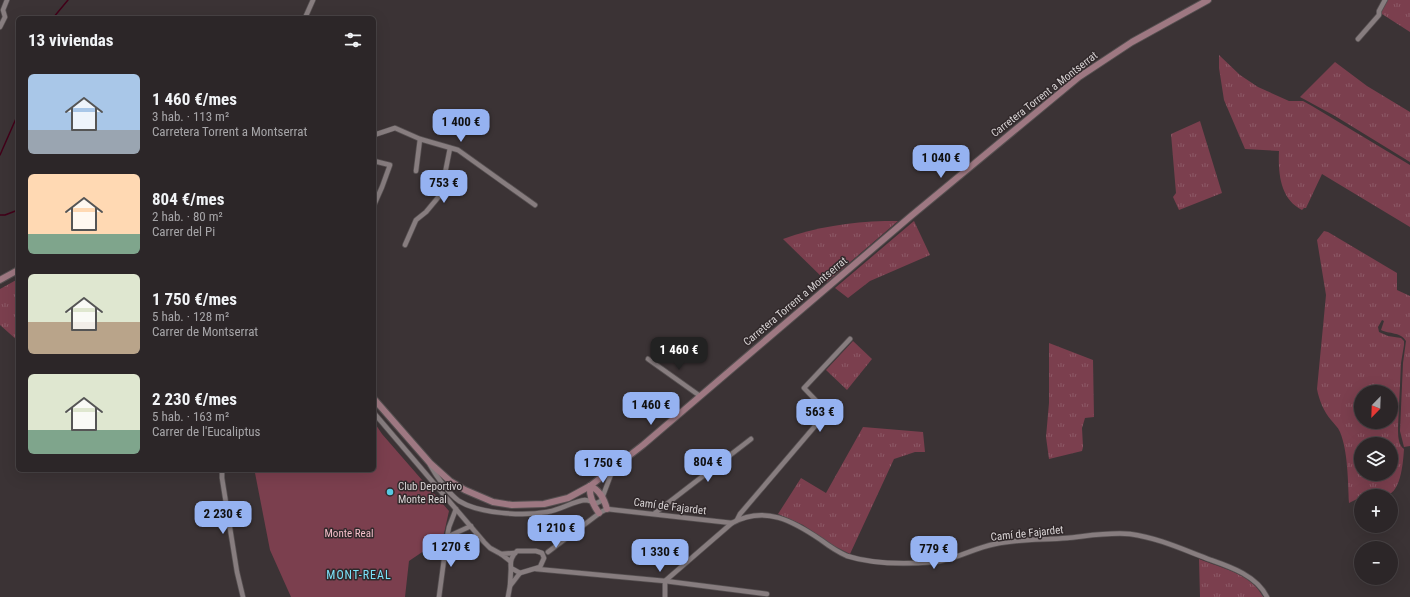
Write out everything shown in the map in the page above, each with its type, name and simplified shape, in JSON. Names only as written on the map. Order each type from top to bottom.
[{"type":"main road","name":"Carretera Torrent a Montserrat","points":[[376,401],[428,462],[450,481],[465,490],[493,502],[512,505],[529,505],[568,498],[590,486],[613,469],[911,216],[1069,85],[1132,42],[1208,0]]},
{"type":"main road","points":[[0,280],[16,271]]},
{"type":"main road","points":[[600,512],[593,503],[589,493],[590,486],[595,488],[602,497],[607,509]]},
{"type":"street","points":[[0,27],[5,17],[3,10],[7,0]]},
{"type":"street","points":[[306,16],[313,0]]},
{"type":"street","points":[[1358,39],[1379,15],[1379,11],[1385,0]]},
{"type":"street","points":[[376,134],[395,128],[420,139],[458,150],[535,205]]},
{"type":"street","points":[[416,171],[420,139]]},
{"type":"street","points":[[405,245],[416,220],[426,212],[441,194],[450,148]]},
{"type":"street","points":[[376,162],[390,165],[376,200]]},
{"type":"street","name":"Camí de Fajardet","points":[[737,520],[740,514],[827,412],[804,388],[850,339]]},
{"type":"street","points":[[648,359],[700,396]]},
{"type":"street","points":[[376,416],[490,548],[510,561]]},
{"type":"street","points":[[655,513],[751,439]]},
{"type":"street","points":[[428,462],[434,474],[459,501],[471,506],[502,513],[522,514],[547,512],[587,500],[597,503],[601,501],[613,469]]},
{"type":"street","points":[[222,472],[237,572],[243,597]]},
{"type":"street","points":[[439,597],[449,527],[456,509]]},
{"type":"street","points":[[536,569],[540,567],[543,558],[548,552],[600,512],[607,509]]},
{"type":"street","name":"Camí de Fajardet","points":[[607,509],[655,513],[732,523],[742,518],[752,516],[784,519],[799,526],[845,555],[870,561],[889,562],[934,562],[948,560],[976,548],[1010,541],[1130,534],[1168,542],[1231,567],[1243,573],[1262,587],[1267,597]]},
{"type":"street","points":[[664,597],[665,581],[732,523]]},
{"type":"street","points":[[448,537],[471,526]]},
{"type":"street","points":[[501,554],[515,553],[518,551],[536,551],[543,558],[550,570]]},
{"type":"street","points":[[508,597],[511,568],[510,561],[515,553]]},
{"type":"street","points":[[511,568],[520,573]]},
{"type":"street","points":[[510,586],[520,573],[536,569],[665,581],[767,594]]},
{"type":"green space","points":[[1387,0],[1410,0],[1410,32],[1382,14],[1381,12]]},
{"type":"green space","points":[[1219,55],[1240,75],[1258,87],[1289,101],[1303,101],[1410,165],[1410,227],[1322,174],[1306,208],[1302,210],[1295,205],[1289,199],[1282,185],[1279,168],[1279,151],[1245,149],[1224,100],[1219,68]]},
{"type":"green space","points":[[1335,62],[1367,86],[1410,112],[1410,162],[1335,116],[1300,97]]},
{"type":"green space","points":[[1200,121],[1222,193],[1179,210],[1173,197],[1176,193],[1171,134]]},
{"type":"green space","points":[[898,221],[827,282],[783,239],[808,231],[833,226]]},
{"type":"green space","points":[[914,221],[930,255],[870,281],[848,298],[835,288]]},
{"type":"green space","points":[[1324,231],[1397,273],[1397,290],[1410,296],[1410,446],[1404,447],[1400,431],[1403,363],[1406,341],[1401,336],[1381,330],[1384,321],[1382,320],[1378,327],[1379,332],[1388,336],[1401,338],[1404,341],[1401,363],[1398,427],[1398,385],[1354,385],[1354,429],[1398,429],[1399,442],[1404,449],[1402,470],[1400,478],[1395,489],[1354,489],[1354,500],[1349,503],[1347,467],[1343,440],[1340,432],[1324,410],[1320,402],[1317,389],[1326,295],[1317,240]]},
{"type":"green space","points":[[16,280],[16,339],[0,325],[0,289]]},
{"type":"green space","points":[[853,341],[872,359],[847,390],[826,370]]},
{"type":"green space","points":[[1049,343],[1093,360],[1094,417],[1085,418],[1082,428],[1082,451],[1049,459],[1046,437],[1049,403]]},
{"type":"green space","name":"Monte Real","points":[[376,425],[382,434],[449,511],[443,538],[409,561],[405,597],[291,597],[270,550],[254,472],[376,472]]},
{"type":"green space","points":[[863,427],[923,432],[925,452],[915,452],[894,459],[850,554],[834,546],[803,525],[778,514],[801,478],[826,493]]},
{"type":"green space","points":[[1199,559],[1244,577],[1258,589],[1263,597],[1200,597]]},
{"type":"waterway","points":[[55,16],[68,0]]},
{"type":"waterway","points":[[0,155],[16,119]]},
{"type":"waterway","points":[[0,215],[5,215],[16,211]]},
{"type":"place","name":"Club Deportivo Monte Real","points":[[390,492]]},
{"type":"district","name":"MONT-REAL","points":[[359,575]]}]
